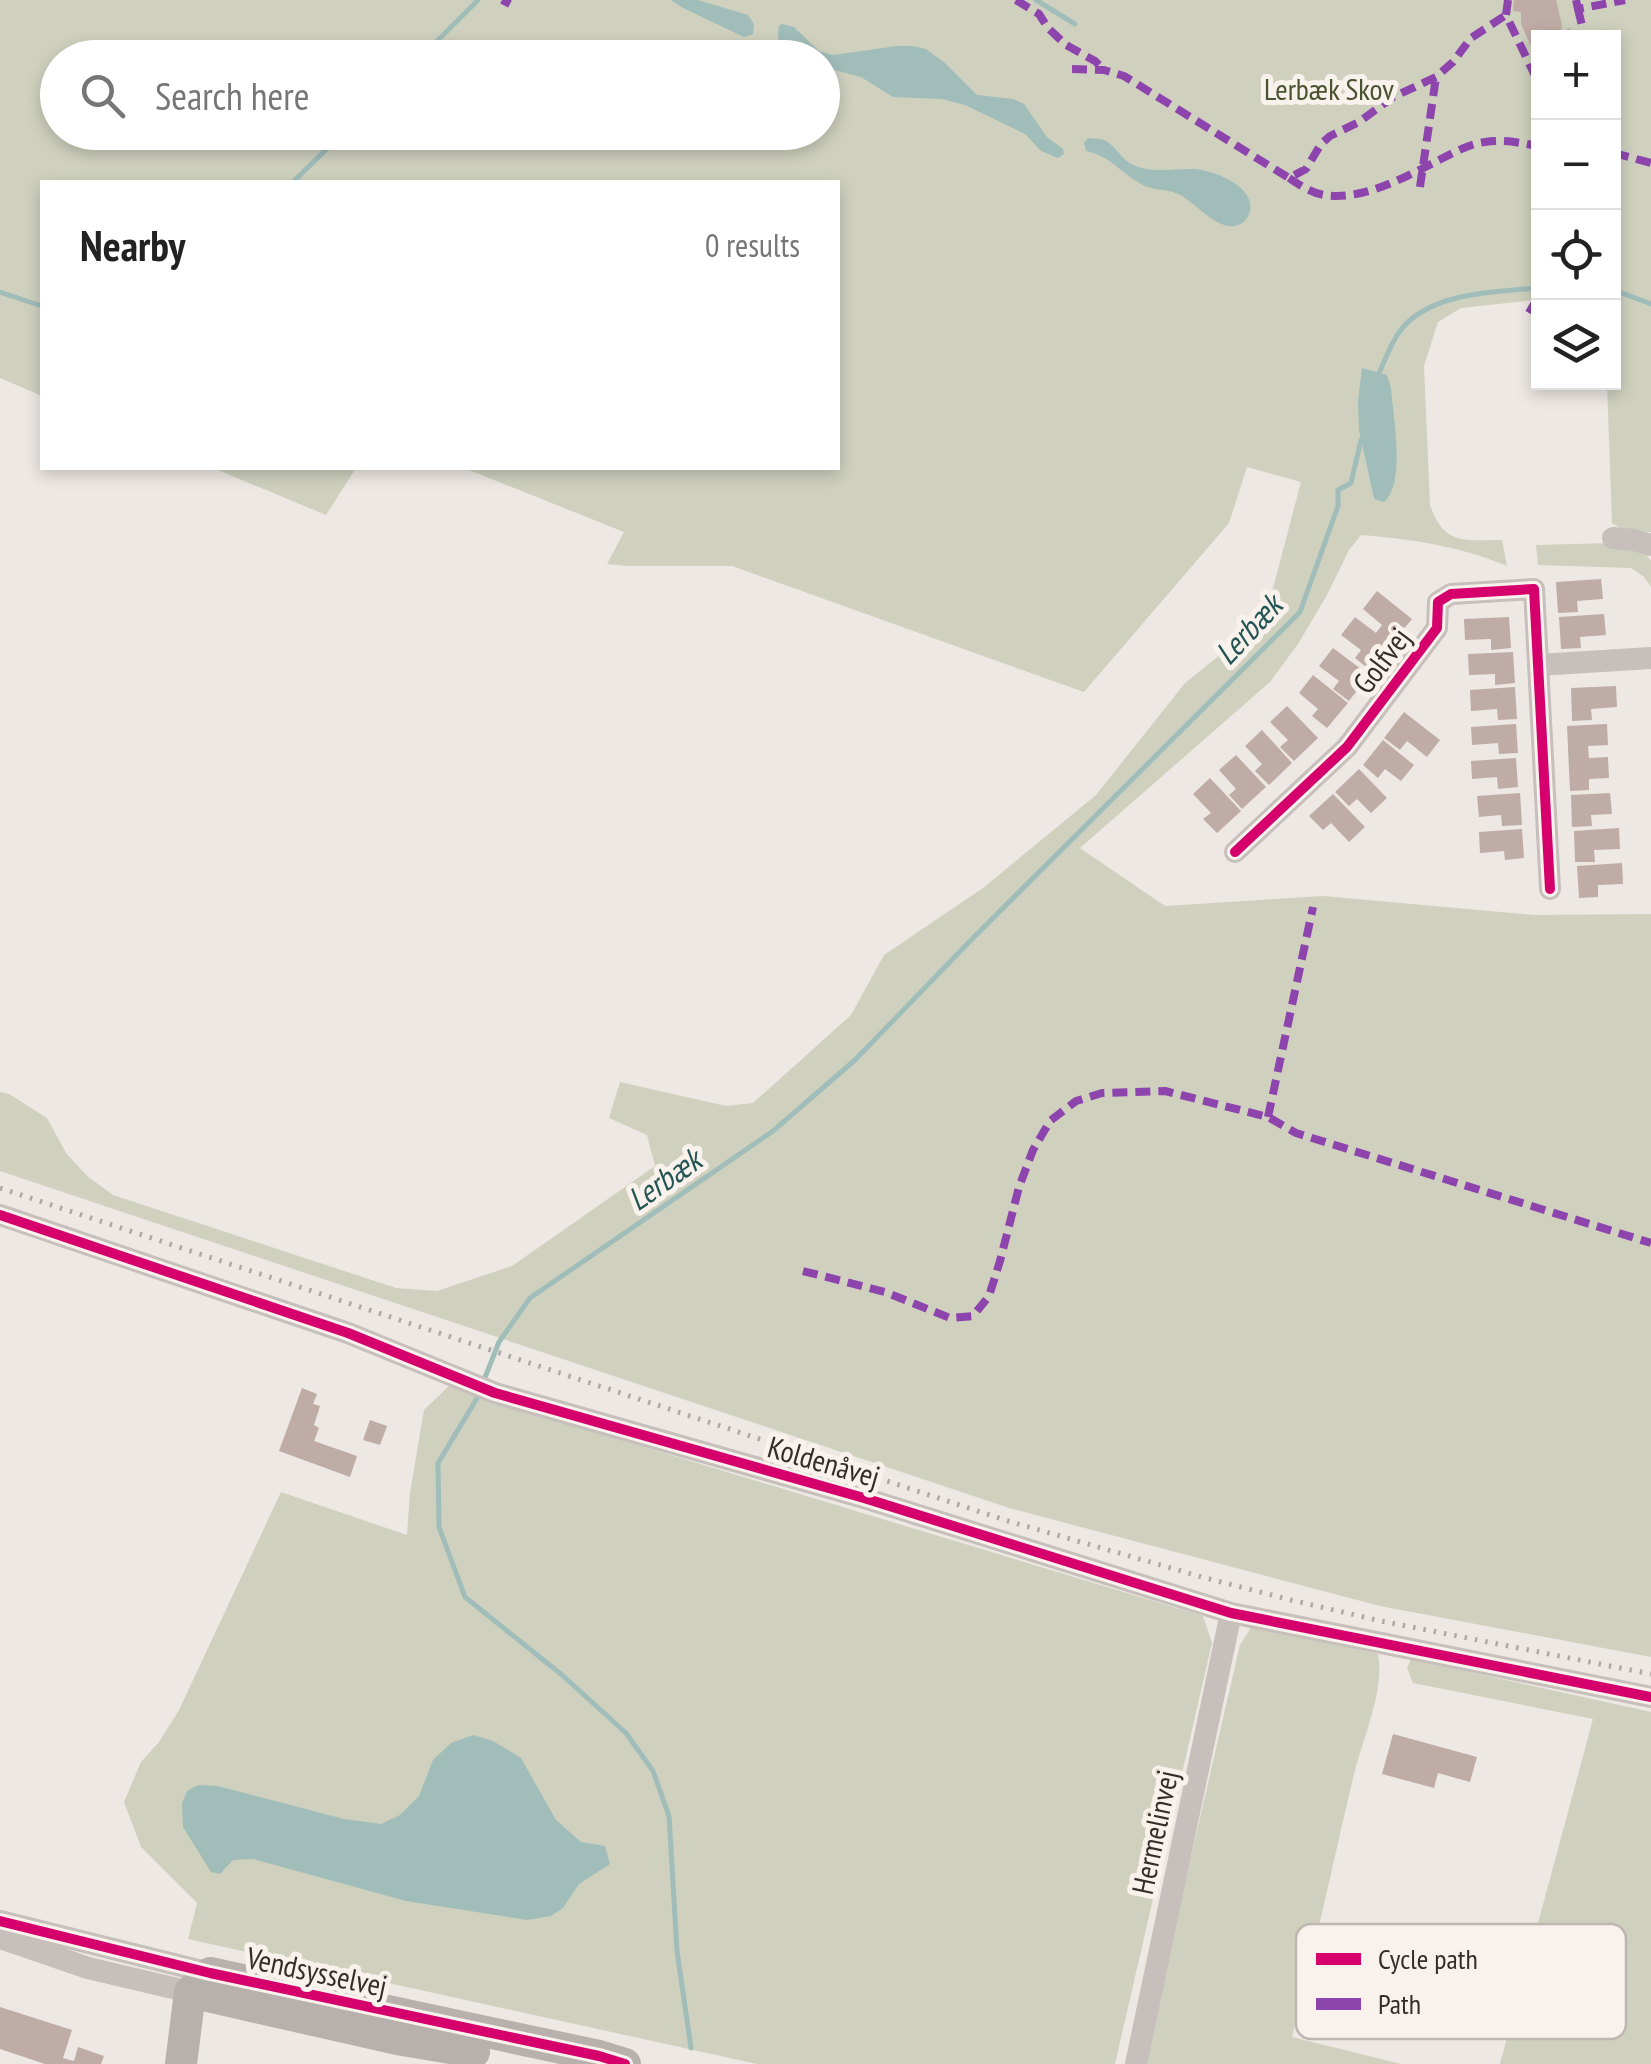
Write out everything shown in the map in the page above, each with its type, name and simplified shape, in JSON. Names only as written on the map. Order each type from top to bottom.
[{"type":"street","points":[[1613,538],[1651,544]]},
{"type":"street","name":"Golfvej","points":[[1235,852],[1347,747],[1437,628],[1438,602],[1451,594],[1534,588],[1550,889]]},
{"type":"street","points":[[1538,664],[1651,658]]},
{"type":"street","name":"Koldenåvej","points":[[0,1215],[348,1333],[495,1393],[864,1498],[1231,1613],[1651,1697]]},
{"type":"street","name":"Hermelinvej","points":[[1136,2064],[1231,1613]]},
{"type":"street","name":"Vendsysselvej","points":[[0,1922],[205,1988],[397,2039],[551,2064]]},
{"type":"street","name":"Vendsysselvej","points":[[0,1938],[88,1968],[599,2056],[625,2064]]},
{"type":"street","points":[[181,2064],[205,1988]]},
{"type":"street","points":[[193,2064],[205,1988]]},
{"type":"green space","name":"Lerbæk Skov","points":[[0,0],[1651,0],[1651,532],[1625,531],[1612,523],[1607,390],[1621,390],[1621,30],[1531,30],[1531,300],[1461,308],[1438,322],[1424,366],[1430,505],[1442,528],[1457,538],[1502,540],[1507,566],[1435,544],[1361,535],[1298,644],[1270,682],[1080,848],[1165,906],[1323,896],[1534,915],[1651,914],[1651,1657],[1380,1606],[1009,1508],[0,1171],[0,1092],[47,1118],[66,1153],[87,1176],[113,1195],[396,1288],[437,1291],[512,1266],[655,1166],[647,1135],[609,1118],[620,1082],[726,1106],[753,1103],[851,1015],[884,955],[983,888],[1096,795],[1185,683],[1241,638],[1268,607],[1301,482],[1247,467],[1229,523],[1084,692],[732,566],[607,564],[624,532],[469,470],[840,470],[840,180],[40,180],[40,395],[0,378]],"holes":[[[1391,388],[1374,499],[1359,431]]]},
{"type":"green space","points":[[218,470],[355,470],[326,515]]},
{"type":"green space","points":[[1612,543],[1642,549],[1651,561],[1651,587],[1631,568],[1538,565],[1536,545]]},
{"type":"green space","points":[[452,1383],[499,1403],[1203,1616],[1212,1643],[1115,2064],[757,2064],[188,1939],[197,1903],[141,1847],[124,1802],[141,1762],[179,1710],[281,1492],[407,1535],[424,1410]]},
{"type":"green space","points":[[1252,1626],[1378,1654],[1376,1698],[1319,1924],[1296,1924],[1296,2021],[1292,2037],[1401,2064],[1143,2064],[1240,1645]]},
{"type":"green space","points":[[1411,1659],[1651,1712],[1651,2064],[1500,2064],[1507,2039],[1626,2039],[1626,1924],[1538,1924],[1593,1719],[1413,1683],[1407,1668]]},
{"type":"water","points":[[671,0],[698,0],[748,15],[754,24],[753,34],[744,37]]},
{"type":"water","points":[[779,26],[794,27],[808,40],[779,40]]},
{"type":"water","points":[[897,46],[926,49],[977,95],[1024,104],[1064,154],[1058,158],[1041,151],[1025,134],[965,105],[942,99],[893,97],[861,77],[840,71],[840,54]]},
{"type":"water","points":[[1088,138],[1104,140],[1129,163],[1141,168],[1194,169],[1222,176],[1246,194],[1250,202],[1248,216],[1238,225],[1221,224],[1182,196],[1145,186],[1103,157],[1086,151],[1084,143]]},
{"type":"water","points":[[1362,368],[1387,375],[1391,388],[1396,465],[1391,493],[1384,502],[1374,499],[1359,431]]},
{"type":"water","points":[[473,1735],[493,1741],[521,1758],[556,1820],[581,1842],[605,1846],[610,1864],[579,1884],[563,1908],[551,1916],[527,1920],[406,1901],[253,1859],[233,1860],[220,1874],[211,1872],[183,1827],[182,1803],[187,1791],[198,1785],[218,1786],[344,1819],[381,1824],[400,1815],[419,1796],[433,1760],[451,1743]]},
{"type":"building","points":[[1514,0],[1556,0],[1561,30],[1531,30],[1531,46],[1521,24],[1521,12],[1513,11]]},
{"type":"building","points":[[1601,579],[1603,599],[1577,601],[1578,612],[1558,613],[1556,582]]},
{"type":"building","points":[[1377,591],[1412,619],[1370,670],[1355,658],[1361,650],[1341,635],[1355,617],[1376,633],[1382,625],[1363,609]]},
{"type":"building","points":[[1604,614],[1606,635],[1580,637],[1581,648],[1561,649],[1559,617]]},
{"type":"building","points":[[1509,617],[1511,648],[1491,650],[1491,639],[1465,640],[1464,619]]},
{"type":"building","points":[[1333,648],[1369,675],[1349,701],[1333,689],[1339,681],[1319,666]]},
{"type":"building","points":[[1513,652],[1515,683],[1495,685],[1495,674],[1469,675],[1468,654]]},
{"type":"building","points":[[1313,675],[1348,703],[1327,728],[1312,716],[1318,709],[1299,693]]},
{"type":"building","points":[[1616,686],[1617,707],[1591,709],[1592,720],[1572,721],[1571,688]]},
{"type":"building","points":[[1515,687],[1517,719],[1498,720],[1497,709],[1471,711],[1470,690]]},
{"type":"building","points":[[1287,706],[1318,738],[1294,761],[1280,747],[1288,740],[1270,722]]},
{"type":"building","points":[[1404,712],[1440,740],[1427,757],[1407,741],[1400,750],[1384,738]]},
{"type":"building","points":[[1516,724],[1518,753],[1499,754],[1498,743],[1472,745],[1471,727]]},
{"type":"building","points":[[1607,724],[1608,745],[1588,746],[1589,758],[1608,757],[1609,778],[1589,779],[1589,790],[1570,791],[1567,726]]},
{"type":"building","points":[[1262,730],[1292,763],[1269,785],[1255,771],[1262,764],[1245,746]]},
{"type":"building","points":[[1383,740],[1414,765],[1401,781],[1385,769],[1378,778],[1363,765]]},
{"type":"building","points":[[1236,755],[1266,787],[1242,809],[1229,795],[1236,789],[1219,770]]},
{"type":"building","points":[[1516,758],[1518,787],[1498,789],[1497,777],[1472,779],[1471,761]]},
{"type":"building","points":[[1359,769],[1387,798],[1371,813],[1357,799],[1349,806],[1335,792]]},
{"type":"building","points":[[1210,778],[1241,811],[1217,833],[1203,819],[1211,813],[1193,794]]},
{"type":"building","points":[[1520,793],[1522,825],[1502,826],[1501,815],[1479,817],[1477,796]]},
{"type":"building","points":[[1610,793],[1612,814],[1591,815],[1592,826],[1572,827],[1571,795]]},
{"type":"building","points":[[1333,794],[1365,827],[1349,842],[1331,823],[1323,830],[1309,816]]},
{"type":"building","points":[[1619,828],[1620,849],[1594,850],[1595,862],[1575,862],[1574,831]]},
{"type":"building","points":[[1522,829],[1524,858],[1505,860],[1504,851],[1480,853],[1479,832]]},
{"type":"building","points":[[1622,863],[1623,884],[1598,885],[1598,897],[1579,898],[1577,866]]},
{"type":"building","points":[[302,1388],[317,1394],[313,1404],[320,1406],[314,1441],[357,1456],[350,1477],[279,1451]]},
{"type":"building","points":[[370,1420],[387,1426],[380,1445],[363,1440]]},
{"type":"building","points":[[1393,1734],[1477,1757],[1470,1782],[1438,1773],[1434,1788],[1382,1774]]},
{"type":"building","points":[[0,2007],[72,2030],[63,2058],[74,2061],[78,2047],[104,2056],[101,2064],[45,2064],[0,2049]]},
{"type":"waterway","points":[[438,40],[478,0]]},
{"type":"waterway","points":[[1036,0],[1075,24]]},
{"type":"waterway","points":[[295,180],[326,150]]},
{"type":"waterway","name":"Lerbæk","points":[[1379,373],[1400,331],[1428,308],[1464,296],[1531,289]]},
{"type":"waterway","points":[[0,292],[40,305]]},
{"type":"waterway","name":"Lerbæk","points":[[1621,293],[1651,304]]},
{"type":"waterway","name":"Lerbæk","points":[[484,1380],[499,1342],[530,1298],[773,1131],[855,1060],[1300,612],[1338,506],[1338,490],[1351,483],[1361,440]]},
{"type":"waterway","name":"Lerbæk","points":[[479,1395],[438,1463],[439,1527],[465,1597],[562,1675],[626,1733],[653,1771],[669,1816],[677,1951],[691,2048]]},
{"type":"railway","points":[[0,1188],[1008,1521],[1291,1600],[1651,1674]]},
{"type":"marked path","points":[[502,0],[510,4]]},
{"type":"marked path","points":[[1016,0],[1039,14],[1066,45],[1104,70]]},
{"type":"marked path","points":[[1508,0],[1506,15],[1531,67]]},
{"type":"marked path","points":[[1576,0],[1578,9],[1625,0]]},
{"type":"marked path","points":[[1578,9],[1583,30]]},
{"type":"marked path","points":[[1072,69],[1104,70],[1124,76],[1289,178],[1306,169],[1330,136],[1359,122],[1393,97],[1436,77],[1471,38],[1506,15]]},
{"type":"marked path","points":[[1420,187],[1436,77]]},
{"type":"marked path","points":[[1289,178],[1319,194],[1354,194],[1400,179],[1473,145],[1498,141],[1531,145]]},
{"type":"marked path","points":[[1621,155],[1651,163]]},
{"type":"marked path","points":[[1529,313],[1536,300]]},
{"type":"marked path","points":[[1268,1117],[1313,907]]},
{"type":"marked path","points":[[803,1271],[885,1292],[950,1318],[973,1316],[989,1296],[1033,1150],[1050,1121],[1076,1101],[1102,1093],[1165,1091],[1268,1117],[1296,1133],[1651,1243]]},
{"type":"cycle path","points":[[1235,852],[1347,747],[1437,628],[1438,602],[1451,594],[1534,589],[1550,889]]},
{"type":"cycle path","points":[[0,1215],[348,1333],[495,1393],[864,1498],[1231,1613],[1651,1697]]},
{"type":"cycle path","points":[[0,1921],[210,1973],[625,2064]]}]
